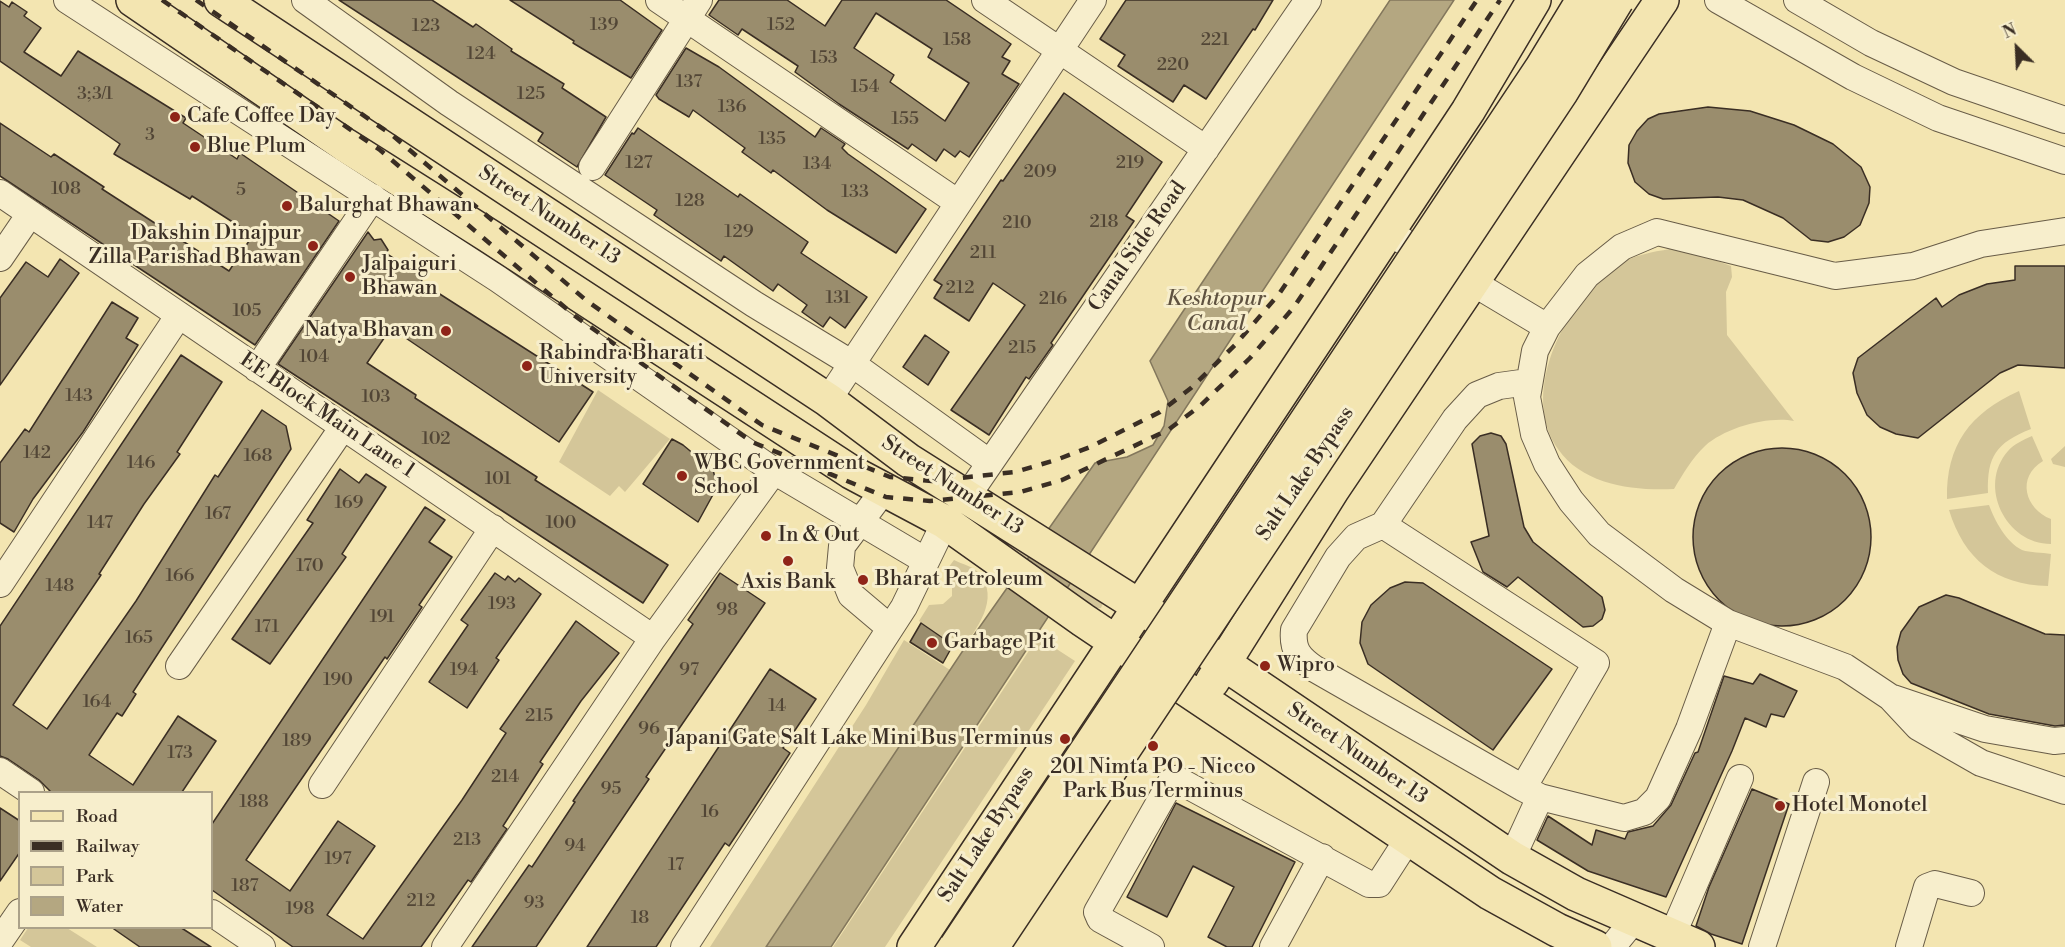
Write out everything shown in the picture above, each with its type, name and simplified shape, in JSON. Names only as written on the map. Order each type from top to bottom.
[{"type":"main road","name":"Street Number 13","points":[[133,0],[311,139],[419,192],[850,472],[950,526],[1083,620],[1490,893],[1557,930],[1594,947]]},
{"type":"main road","name":"Street Number 13","points":[[221,0],[828,400],[908,460],[968,495],[1139,606],[1512,858],[1576,894],[1685,941]]},
{"type":"main road","name":"Salt Lake Bypass","points":[[914,947],[1468,111],[1534,0]]},
{"type":"main road","points":[[956,947],[1541,69],[1583,0]]},
{"type":"main road","name":"Salt Lake Bypass","points":[[992,947],[1562,91],[1617,0]]},
{"type":"main road","points":[[1201,699],[1333,489],[1662,0]]},
{"type":"main road","points":[[419,192],[446,149]]},
{"type":"street","points":[[67,0],[311,139],[373,197],[498,279],[774,471],[926,561]]},
{"type":"street","points":[[305,0],[459,110],[754,304],[851,363],[990,463]]},
{"type":"street","points":[[659,0],[693,9],[957,202]]},
{"type":"street","points":[[985,0],[1206,148]]},
{"type":"street","points":[[828,400],[957,202],[1093,0]]},
{"type":"street","name":"Canal Side Road","points":[[968,495],[1308,0]]},
{"type":"street","points":[[1718,0],[1853,77],[1938,118],[2065,161]]},
{"type":"street","points":[[1797,0],[1871,43],[1954,82],[2065,120]]},
{"type":"street","points":[[592,167],[693,9]]},
{"type":"street","name":"EE Block Main Lane 1","points":[[0,193],[654,638]]},
{"type":"street","points":[[257,369],[373,197]]},
{"type":"street","points":[[0,258],[30,214]]},
{"type":"street","points":[[2065,231],[1981,244],[1913,266],[1835,276],[1657,232],[1622,247],[1587,275],[1547,327],[1535,351],[1527,397],[1534,434],[1547,465],[1585,517],[1599,534],[1674,590],[1728,623],[1845,667],[1890,697],[1918,727],[1981,763],[2065,791]]},
{"type":"street","points":[[1388,232],[1547,327]]},
{"type":"street","points":[[0,584],[8,555],[179,315]]},
{"type":"street","points":[[1528,382],[1499,386],[1477,395],[1455,419],[1383,525],[1356,537],[1338,557],[1294,630],[1293,643],[1299,658],[1531,793],[1624,818],[1644,812],[1658,798],[1689,729],[1728,623]]},
{"type":"street","points":[[180,666],[343,427]]},
{"type":"street","points":[[445,947],[654,638],[774,471]]},
{"type":"street","points":[[884,490],[842,546],[840,568],[851,595],[890,628]]},
{"type":"street","points":[[1383,525],[1596,663],[1531,793],[1512,858]]},
{"type":"street","points":[[684,947],[904,607],[926,561],[950,526]]},
{"type":"street","points":[[322,785],[493,528]]},
{"type":"street","points":[[1890,697],[1985,729],[2054,741],[2065,740]]},
{"type":"street","points":[[0,771],[30,791]]},
{"type":"street","points":[[1685,941],[1740,778]]},
{"type":"street","points":[[1151,947],[1100,919],[1097,912],[1171,782],[1176,779],[1375,885],[1379,884],[1408,838]]},
{"type":"street","points":[[1762,947],[1816,782]]},
{"type":"street","points":[[1272,947],[1322,856]]},
{"type":"street","points":[[1909,947],[1927,887],[1935,884],[1971,892]]},
{"type":"street","points":[[213,914],[262,947]]},
{"type":"street","points":[[0,941],[18,915]]},
{"type":"street","points":[[1612,947],[1635,920]]},
{"type":"green space","points":[[1670,249],[1701,255],[1731,266],[1732,277],[1726,292],[1727,335],[1794,421],[1759,422],[1735,429],[1713,440],[1688,466],[1674,489],[1626,487],[1595,478],[1581,471],[1558,449],[1549,432],[1544,413],[1543,394],[1546,374],[1551,355],[1568,319],[1602,278],[1612,269],[1630,259]]},
{"type":"green space","points":[[598,390],[670,439],[625,492],[619,486],[610,496],[559,462]]},
{"type":"green space","points":[[2019,391],[2031,429],[2009,440],[1996,452],[1989,469],[1988,493],[1947,499],[1951,462],[1964,433],[1987,410]]},
{"type":"green space","points":[[2032,436],[2043,461],[2029,475],[2027,492],[2035,508],[2051,519],[2051,544],[2035,541],[2021,534],[2009,524],[1996,496],[1995,480],[1999,465],[2010,449]]},
{"type":"green space","points":[[2065,446],[2065,467],[2053,464],[2051,459]]},
{"type":"green space","points":[[1989,505],[1994,518],[2016,546],[2025,551],[2051,554],[2048,586],[2013,581],[1998,574],[1985,566],[1963,542],[1949,510]]},
{"type":"green space","points":[[1003,535],[1100,599],[1103,603],[1101,608],[1096,608],[998,543],[998,537]]},
{"type":"green space","points":[[954,560],[977,571],[988,593],[984,613],[962,650],[919,621],[929,605],[943,604],[952,596],[952,586],[945,572]]},
{"type":"green space","points":[[1038,637],[1075,661],[885,947],[833,947]]},
{"type":"green space","points":[[904,640],[950,670],[766,947],[710,947],[866,705]]},
{"type":"green space","points":[[27,929],[69,929],[97,947],[31,947],[20,940]]},
{"type":"water","name":"Keshtopur Canal","points":[[1390,0],[1454,0],[831,947],[766,947],[962,652],[1095,463],[1127,457],[1153,445],[1164,426],[1168,401],[1150,361]]},
{"type":"building","points":[[339,0],[432,0],[473,27],[476,24],[512,49],[511,51],[564,84],[562,88],[606,117],[577,167],[538,141],[543,133]]},
{"type":"building","points":[[510,0],[620,0],[662,30],[631,78],[573,43],[574,41]]},
{"type":"building","points":[[719,0],[787,0],[825,26],[842,0],[946,0],[1011,44],[1002,57],[1010,61],[1002,74],[1019,84],[969,157],[960,151],[955,157],[944,149],[936,161],[912,144],[908,149],[839,104],[795,72],[798,66],[742,29],[738,35],[709,15]],"holes":[[[876,13],[932,49],[928,57],[969,83],[945,121],[890,82],[894,75],[854,48]]]},
{"type":"building","points":[[1126,0],[1273,0],[1255,30],[1253,29],[1206,99],[1184,85],[1173,102],[1118,66],[1125,55],[1100,39]]},
{"type":"building","points":[[0,1],[9,7],[12,2],[27,12],[24,16],[41,28],[24,52],[61,76],[78,51],[186,118],[183,123],[237,159],[240,153],[339,221],[255,345],[0,176],[0,123],[51,157],[54,154],[104,187],[102,189],[229,271],[253,235],[192,196],[190,199],[114,154],[120,144],[0,61]]},
{"type":"building","points":[[686,48],[719,67],[815,137],[821,128],[845,144],[842,148],[848,154],[926,209],[896,253],[827,210],[773,170],[771,173],[742,152],[745,148],[693,110],[689,117],[659,99],[656,95]]},
{"type":"building","points":[[1064,93],[1162,162],[1126,216],[1134,221],[1051,343],[1053,345],[1029,379],[1026,377],[989,435],[951,410],[1025,305],[993,283],[969,321],[934,298],[942,285],[934,280],[1001,180],[1003,181]]},
{"type":"building","points":[[1708,107],[1750,111],[1794,125],[1833,144],[1861,167],[1870,187],[1869,203],[1860,225],[1844,237],[1828,242],[1811,240],[1783,218],[1743,200],[1718,197],[1663,199],[1649,194],[1635,182],[1628,163],[1629,145],[1637,131],[1648,119],[1659,114]]},
{"type":"building","points":[[638,128],[738,197],[740,194],[808,242],[801,253],[867,297],[845,328],[830,317],[823,327],[802,312],[807,305],[778,284],[773,291],[724,256],[721,261],[654,215],[657,210],[605,175],[632,133],[634,134]]},
{"type":"building","points":[[368,232],[374,240],[381,239],[388,250],[386,253],[423,278],[421,282],[593,392],[559,442],[391,328],[367,363],[416,395],[415,398],[537,477],[535,480],[668,565],[643,603],[278,364]]},
{"type":"building","points":[[60,259],[79,273],[0,385],[0,298],[26,262],[48,277]]},
{"type":"building","points":[[2015,266],[2065,266],[2065,368],[2018,365],[2000,373],[1918,438],[1896,434],[1880,427],[1867,415],[1857,393],[1853,373],[1858,358],[1936,298],[1942,307],[1959,295],[1987,284],[2015,280]]},
{"type":"building","points":[[112,302],[138,318],[126,338],[138,345],[83,432],[33,499],[14,532],[0,523],[0,463],[25,429],[29,432]]},
{"type":"building","points":[[925,335],[949,352],[928,385],[903,367]]},
{"type":"building","points":[[181,355],[222,382],[177,452],[180,454],[144,504],[99,574],[101,575],[13,705],[47,729],[136,601],[215,475],[218,477],[262,410],[286,426],[291,449],[133,692],[136,694],[122,716],[117,713],[89,755],[133,785],[178,716],[216,741],[183,791],[50,791],[39,780],[0,756],[0,626]]},
{"type":"building","points":[[1491,433],[1501,436],[1506,444],[1524,527],[1533,542],[1602,597],[1605,610],[1602,619],[1593,626],[1583,627],[1518,577],[1507,587],[1483,572],[1471,542],[1489,536],[1472,444],[1480,436]]},
{"type":"building","name":"WBC Government School","points":[[672,439],[683,445],[713,470],[716,481],[715,491],[698,522],[643,484]]},
{"type":"building","points":[[1782,448],[1816,455],[1845,474],[1864,503],[1871,537],[1864,571],[1845,600],[1816,619],[1782,626],[1748,619],[1719,600],[1700,571],[1693,537],[1700,503],[1719,474],[1748,455]]},
{"type":"building","points":[[340,469],[359,483],[366,474],[386,487],[342,554],[346,557],[270,664],[232,639],[313,523],[307,520]]},
{"type":"building","points":[[425,507],[445,520],[429,542],[452,557],[419,605],[422,607],[387,659],[385,657],[246,860],[290,891],[338,821],[375,846],[327,915],[363,939],[462,800],[506,733],[500,729],[576,621],[619,653],[581,701],[540,762],[543,764],[503,826],[507,829],[471,882],[468,880],[421,947],[293,947],[213,891],[213,823]]},
{"type":"building","points":[[495,573],[505,580],[508,576],[515,582],[519,578],[541,594],[496,658],[499,660],[467,708],[429,682],[468,625],[461,620]]},
{"type":"building","points":[[720,573],[765,603],[646,777],[649,779],[536,947],[472,947],[529,865],[532,867],[575,802],[573,801],[693,624],[688,620]]},
{"type":"building","points":[[1405,582],[1423,583],[1552,669],[1493,750],[1368,664],[1360,643],[1362,622],[1371,605],[1390,588]]},
{"type":"building","points":[[1946,595],[1959,598],[2045,634],[2065,635],[2065,725],[2055,726],[1989,714],[1911,683],[1903,674],[1898,660],[1897,647],[1901,632],[1919,607]]},
{"type":"building","name":"Garbage Pit","points":[[921,623],[953,645],[943,663],[910,642]]},
{"type":"building","points":[[770,669],[816,699],[783,748],[790,753],[747,819],[729,846],[725,843],[656,947],[587,947]]},
{"type":"building","points":[[1760,674],[1797,691],[1784,717],[1771,714],[1766,727],[1745,718],[1666,897],[1588,871],[1537,840],[1548,816],[1592,845],[1596,830],[1625,839],[1628,832],[1653,826],[1671,805],[1695,753],[1698,752],[1724,676],[1753,684]]},
{"type":"building","points":[[1752,789],[1789,804],[1742,944],[1711,934],[1696,926],[1709,887]]},
{"type":"building","points":[[1176,803],[1295,862],[1252,947],[1227,947],[1208,937],[1234,887],[1193,866],[1167,917],[1127,897]]},
{"type":"building","points":[[0,808],[18,820],[18,855],[0,881]]},
{"type":"building","points":[[114,929],[183,929],[211,947],[140,947]]},
{"type":"railway","points":[[162,0],[380,150],[575,316],[752,442],[886,497],[930,501],[1020,492],[1062,480],[1168,430],[1200,406],[1250,358],[1294,307],[1500,0]]},
{"type":"railway","points":[[196,0],[392,135],[587,301],[762,425],[890,477],[932,481],[1015,472],[1056,460],[1090,447],[1160,412],[1191,388],[1235,345],[1279,294],[1477,0]]},
{"type":"place","name":"Cafe Coffee Day","points":[[175,117]]},
{"type":"place","name":"Blue Plum","points":[[195,147]]},
{"type":"place","name":"Balurghat Bhawan","points":[[287,206]]},
{"type":"place","name":"Dakshin Dinajpur Zilla Parishad Bhawan","points":[[313,246]]},
{"type":"place","name":"Jalpaiguri Bhawan","points":[[350,277]]},
{"type":"place","name":"Natya Bhavan","points":[[446,331]]},
{"type":"place","name":"Rabindra Bharati University","points":[[527,366]]},
{"type":"place","name":"WBC Government School","points":[[682,476]]},
{"type":"place","name":"In & Out","points":[[766,536]]},
{"type":"place","name":"Axis Bank","points":[[788,561]]},
{"type":"place","name":"Bharat Petroleum","points":[[863,580]]},
{"type":"place","name":"Garbage Pit","points":[[932,643]]},
{"type":"place","name":"Wipro","points":[[1265,666]]},
{"type":"place","name":"Japani Gate Salt Lake Mini Bus Terminus","points":[[1065,739]]},
{"type":"place","name":"201 Nimta PO - Nicco Park Bus Terminus","points":[[1153,746]]},
{"type":"place","name":"Hotel Monotel","points":[[1780,806]]}]
